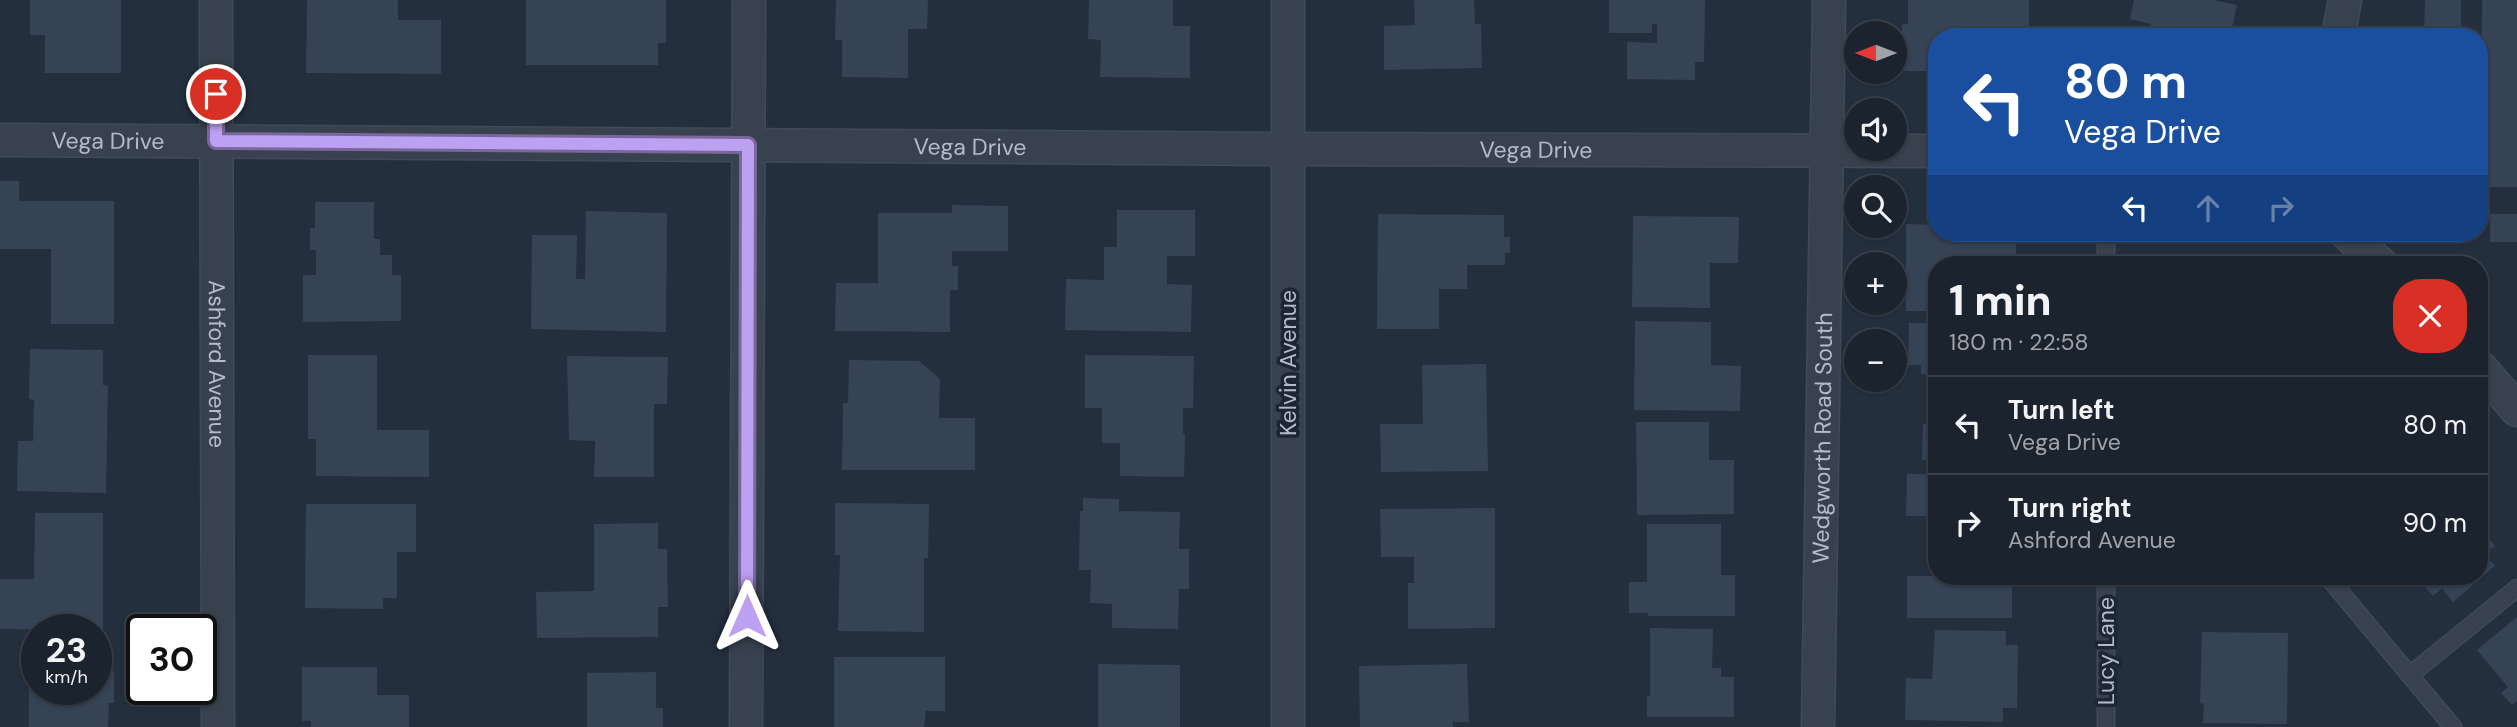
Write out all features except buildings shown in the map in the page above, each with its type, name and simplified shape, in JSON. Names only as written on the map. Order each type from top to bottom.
[{"type":"street","name":"Ashford Avenue","points":[[216,0],[218,727]]},
{"type":"street","points":[[746,727],[750,0]]},
{"type":"street","name":"Kelvin Avenue","points":[[1288,0],[1288,727]]},
{"type":"street","name":"Wedgworth Road South","points":[[1818,727],[1829,0]]},
{"type":"street","points":[[2340,28],[2345,0]]},
{"type":"street","name":"Vega Drive","points":[[0,140],[1928,151]]},
{"type":"street","points":[[2356,242],[2372,256]]},
{"type":"street","points":[[2488,376],[2517,410]]},
{"type":"lane","name":"Lucy Lane","points":[[2106,585],[2106,727]]},
{"type":"lane","points":[[2335,585],[2453,727]]},
{"type":"lane","points":[[2410,675],[2517,588]]},
{"type":"route","points":[[216,94],[216,141],[748,145],[747,616]]}]
